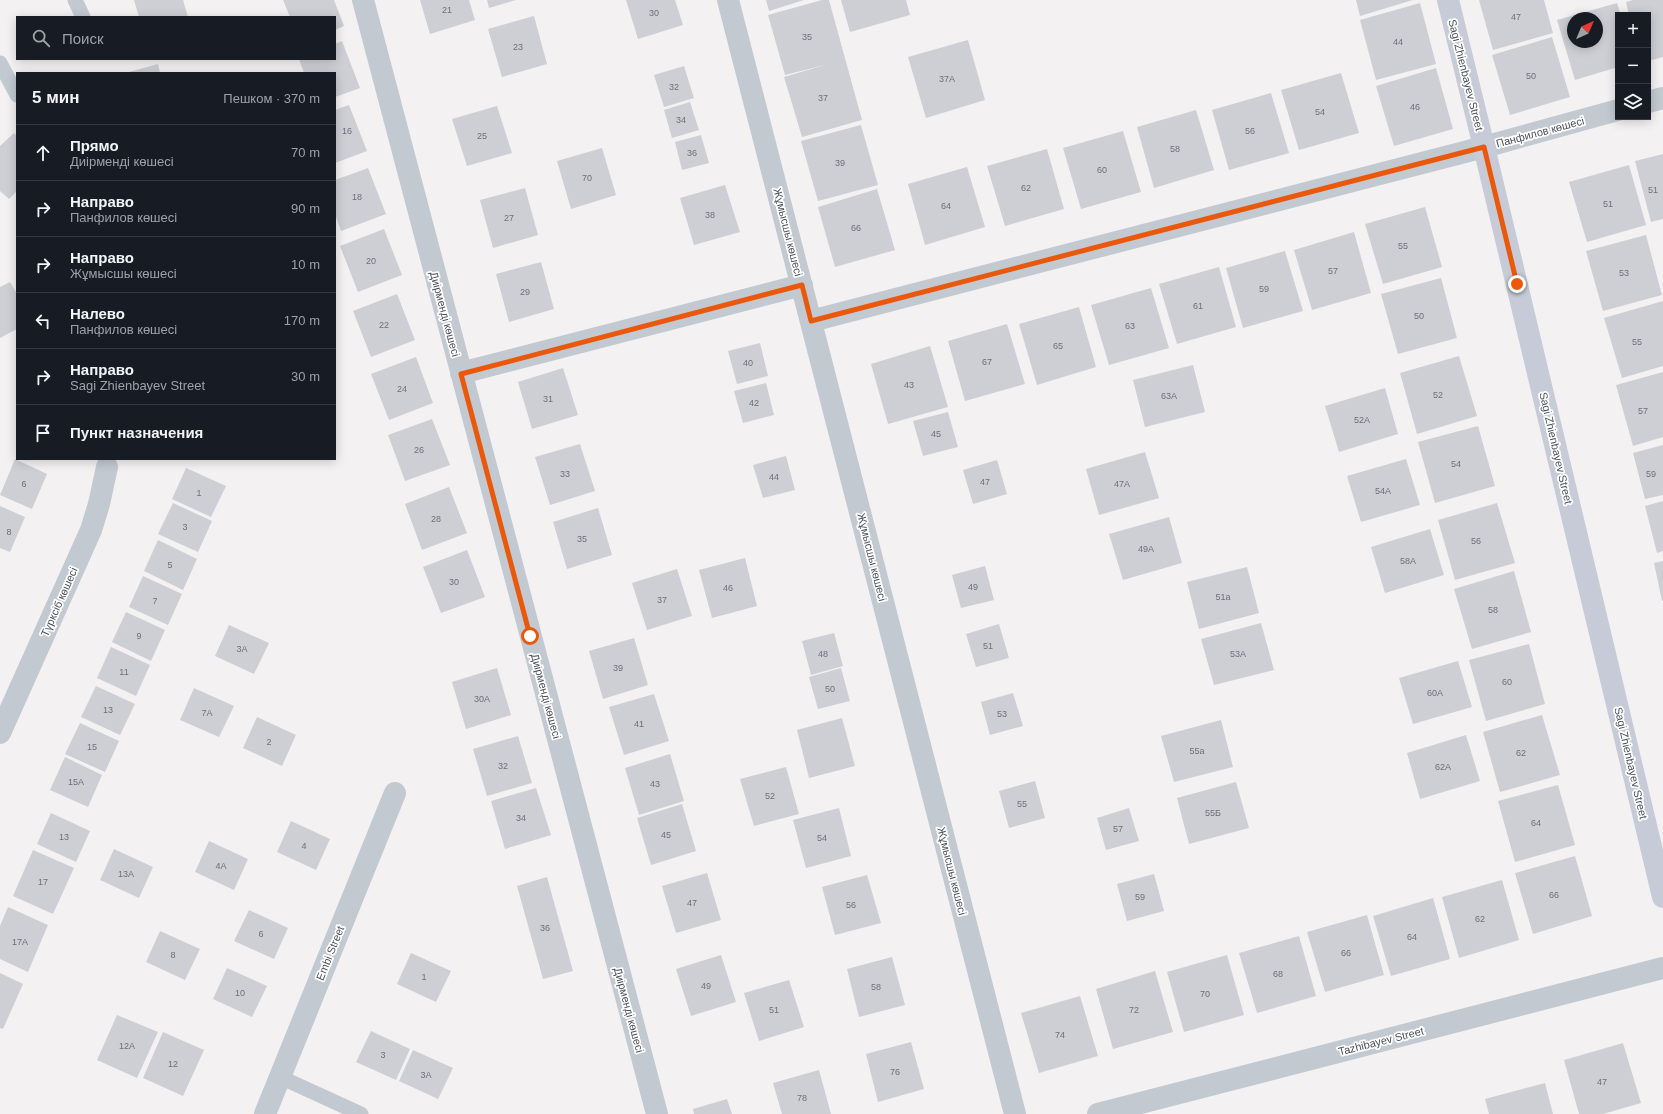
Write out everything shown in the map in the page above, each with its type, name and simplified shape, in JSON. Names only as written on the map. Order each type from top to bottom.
[{"type":"main road","name":"Sagi Zhienbayev Street","points":[[1448,0],[1663,896]]},
{"type":"street","name":"Диірменді көшесі","points":[[363,0],[657,1114]]},
{"type":"street","name":"Жұмысшы көшесі","points":[[728,0],[1015,1114]]},
{"type":"street","points":[[1651,101],[1663,98]]},
{"type":"street","name":"Панфилов көшесі","points":[[811,321],[1484,147],[1615,111]]},
{"type":"street","points":[[461,374],[802,285]]},
{"type":"street","name":"Түрксіб көшесі","points":[[0,733],[91,530],[99,504],[106,463]]},
{"type":"street","name":"Embi Street","points":[[264,1114],[395,793]]},
{"type":"street","name":"Tazhibayev Street","points":[[1098,1114],[1663,968]]},
{"type":"lane","points":[[75,0],[83,16]]},
{"type":"lane","points":[[0,63],[16,93]]},
{"type":"lane","points":[[280,1077],[361,1114]]},
{"type":"building","points":[[134,0],[183,0],[188,16],[139,16]]},
{"type":"building","points":[[283,0],[334,0],[344,26],[336,30],[336,16],[290,16]]},
{"type":"building","points":[[420,0],[469,0],[475,20],[430,34]]},
{"type":"building","points":[[487,0],[516,0],[489,8]]},
{"type":"building","points":[[626,0],[675,0],[683,25],[638,39]]},
{"type":"building","points":[[766,0],[804,0],[769,11]]},
{"type":"building","points":[[822,0],[829,0],[862,120],[802,137],[784,77],[825,65],[785,75],[768,15]]},
{"type":"building","points":[[841,0],[906,0],[910,15],[850,32]]},
{"type":"building","points":[[1356,0],[1413,0],[1360,16]]},
{"type":"building","points":[[1479,0],[1544,0],[1553,33],[1493,50]]},
{"type":"building","points":[[1633,0],[1663,0],[1663,57],[1651,60],[1651,12],[1628,12],[1626,2]]},
{"type":"building","points":[[1420,3],[1436,64],[1376,80],[1360,20]]},
{"type":"building","points":[[1617,3],[1620,12],[1615,12],[1615,68],[1575,80],[1557,20],[1567,17],[1567,48],[1603,48],[1603,12],[1585,12]]},
{"type":"building","points":[[534,16],[547,64],[502,77],[488,29]]},
{"type":"building","points":[[1552,37],[1570,97],[1510,115],[1492,55]]},
{"type":"building","points":[[968,40],[985,100],[926,118],[908,57]]},
{"type":"building","points":[[342,41],[360,88],[336,97],[336,72],[304,72],[299,60],[336,60],[336,44]]},
{"type":"building","points":[[158,64],[160,72],[129,72]]},
{"type":"building","points":[[684,66],[694,98],[664,107],[654,75]]},
{"type":"building","points":[[1436,68],[1453,129],[1394,146],[1376,86]]},
{"type":"building","points":[[1341,73],[1359,133],[1299,150],[1281,90]]},
{"type":"building","points":[[1271,93],[1289,153],[1229,170],[1212,110]]},
{"type":"building","points":[[690,102],[699,130],[672,138],[664,110]]},
{"type":"building","points":[[349,105],[367,151],[336,163],[336,110]]},
{"type":"building","points":[[497,106],[512,153],[467,166],[452,119]]},
{"type":"building","points":[[1196,110],[1214,170],[1154,188],[1137,127]]},
{"type":"building","points":[[861,125],[878,185],[818,201],[801,141]]},
{"type":"building","points":[[1123,131],[1141,192],[1081,209],[1063,148]]},
{"type":"building","points":[[14,133],[16,135],[16,192],[9,199],[0,191],[0,146]]},
{"type":"building","points":[[701,135],[709,163],[682,170],[675,142]]},
{"type":"building","points":[[602,148],[616,195],[571,209],[557,161]]},
{"type":"building","points":[[1047,149],[1064,209],[1005,226],[987,166]]},
{"type":"building","points":[[1663,154],[1663,219],[1651,222],[1635,161]]},
{"type":"building","points":[[1629,165],[1646,225],[1587,242],[1569,182]]},
{"type":"building","points":[[967,167],[985,227],[925,245],[908,184]]},
{"type":"building","points":[[368,168],[386,214],[341,231],[336,217],[336,180]]},
{"type":"building","points":[[725,185],[740,232],[694,245],[680,198]]},
{"type":"building","points":[[525,188],[538,235],[493,248],[480,200]]},
{"type":"building","points":[[877,189],[895,250],[835,267],[818,207]]},
{"type":"building","points":[[1425,207],[1442,267],[1383,284],[1365,224]]},
{"type":"building","points":[[384,229],[402,275],[358,292],[340,246]]},
{"type":"building","points":[[1354,232],[1371,293],[1312,310],[1294,250]]},
{"type":"building","points":[[1646,235],[1662,295],[1603,311],[1586,251]]},
{"type":"building","points":[[1285,251],[1303,311],[1243,328],[1226,268]]},
{"type":"building","points":[[541,262],[554,309],[509,322],[496,274]]},
{"type":"building","points":[[1219,267],[1236,327],[1177,344],[1159,284]]},
{"type":"building","points":[[1441,278],[1457,338],[1398,354],[1381,294]]},
{"type":"building","points":[[10,282],[16,292],[16,330],[0,338],[0,287]]},
{"type":"building","points":[[1151,288],[1169,348],[1109,365],[1091,305]]},
{"type":"building","points":[[397,294],[415,340],[371,357],[353,311]]},
{"type":"building","points":[[1663,301],[1663,366],[1622,378],[1604,318]]},
{"type":"building","points":[[1079,307],[1096,367],[1037,385],[1019,324]]},
{"type":"building","points":[[1007,324],[1025,384],[965,401],[948,341]]},
{"type":"building","points":[[760,343],[768,376],[737,384],[728,351]]},
{"type":"building","points":[[930,346],[948,407],[888,424],[871,364]]},
{"type":"building","points":[[1459,356],[1477,416],[1417,434],[1400,373]]},
{"type":"building","points":[[416,357],[433,403],[389,420],[371,374]]},
{"type":"building","points":[[1193,365],[1205,412],[1145,427],[1133,380]]},
{"type":"building","points":[[563,368],[578,415],[532,429],[518,382]]},
{"type":"building","points":[[1663,372],[1663,437],[1633,446],[1616,385]]},
{"type":"building","points":[[766,383],[774,415],[743,423],[734,391]]},
{"type":"building","points":[[1385,388],[1398,434],[1339,452],[1325,406]]},
{"type":"building","points":[[948,412],[958,447],[923,456],[913,421]]},
{"type":"building","points":[[432,419],[450,465],[405,481],[388,435]]},
{"type":"building","points":[[1478,426],[1495,486],[1435,503],[1418,442]]},
{"type":"building","points":[[580,444],[595,491],[550,505],[535,457]]},
{"type":"building","points":[[1663,445],[1663,495],[1645,499],[1633,453]]},
{"type":"building","points":[[1145,452],[1159,498],[1099,515],[1086,469]]},
{"type":"building","points":[[786,456],[795,490],[763,498],[753,465]]},
{"type":"building","points":[[15,459],[47,474],[32,509],[0,495]]},
{"type":"building","points":[[1406,459],[1420,505],[1361,522],[1347,476]]},
{"type":"building","points":[[997,460],[1007,494],[973,504],[963,470]]},
{"type":"building","points":[[186,468],[226,486],[211,517],[172,499]]},
{"type":"building","points":[[449,487],[467,533],[422,550],[405,504]]},
{"type":"building","points":[[1663,501],[1663,551],[1657,553],[1645,506]]},
{"type":"building","points":[[173,503],[212,521],[198,552],[158,534]]},
{"type":"building","points":[[1497,503],[1515,563],[1455,580],[1438,520]]},
{"type":"building","points":[[0,506],[25,517],[10,552],[0,548]]},
{"type":"building","points":[[598,508],[612,555],[567,569],[553,522]]},
{"type":"building","points":[[1169,517],[1182,563],[1123,580],[1109,534]]},
{"type":"building","points":[[1430,529],[1444,575],[1385,593],[1371,547]]},
{"type":"building","points":[[158,540],[197,559],[183,590],[144,571]]},
{"type":"building","points":[[467,550],[485,597],[441,613],[423,567]]},
{"type":"building","points":[[745,558],[757,606],[712,618],[699,570]]},
{"type":"building","points":[[1663,561],[1663,601],[1662,601],[1654,563]]},
{"type":"building","points":[[985,566],[994,600],[961,608],[952,575]]},
{"type":"building","points":[[1247,567],[1259,613],[1199,629],[1187,582]]},
{"type":"building","points":[[677,569],[692,616],[647,630],[632,583]]},
{"type":"building","points":[[1514,571],[1531,632],[1472,649],[1454,589]]},
{"type":"building","points":[[143,576],[182,594],[168,625],[129,607]]},
{"type":"building","points":[[126,612],[165,630],[151,661],[112,642]]},
{"type":"building","points":[[1261,623],[1274,670],[1214,685],[1201,639]]},
{"type":"building","points":[[999,624],[1009,658],[976,667],[966,634]]},
{"type":"building","points":[[229,625],[269,643],[254,674],[215,656]]},
{"type":"building","points":[[834,633],[843,666],[811,675],[802,641]]},
{"type":"building","points":[[634,638],[648,685],[603,699],[589,651]]},
{"type":"building","points":[[1529,644],[1545,704],[1486,721],[1469,660]]},
{"type":"building","points":[[111,647],[150,665],[136,696],[97,678]]},
{"type":"building","points":[[1458,661],[1472,707],[1413,724],[1399,678]]},
{"type":"building","points":[[497,668],[511,715],[466,729],[452,682]]},
{"type":"building","points":[[841,668],[850,701],[818,709],[809,677]]},
{"type":"building","points":[[96,686],[135,704],[120,735],[81,717]]},
{"type":"building","points":[[194,688],[234,706],[219,737],[180,720]]},
{"type":"building","points":[[1013,693],[1023,726],[990,735],[981,702]]},
{"type":"building","points":[[654,694],[669,741],[624,755],[609,707]]},
{"type":"building","points":[[1542,715],[1560,775],[1500,792],[1483,732]]},
{"type":"building","points":[[257,717],[296,735],[282,766],[243,748]]},
{"type":"building","points":[[842,718],[855,766],[809,778],[797,730]]},
{"type":"building","points":[[1221,720],[1233,767],[1174,782],[1161,736]]},
{"type":"building","points":[[80,723],[119,741],[105,772],[65,754]]},
{"type":"building","points":[[1466,735],[1480,781],[1420,799],[1407,753]]},
{"type":"building","points":[[518,736],[532,783],[487,796],[473,749]]},
{"type":"building","points":[[670,754],[684,801],[639,815],[625,768]]},
{"type":"building","points":[[65,757],[102,775],[88,807],[50,790]]},
{"type":"building","points":[[786,767],[799,814],[754,826],[740,779]]},
{"type":"building","points":[[1035,781],[1045,818],[1009,828],[999,791]]},
{"type":"building","points":[[1236,782],[1249,828],[1189,844],[1177,798]]},
{"type":"building","points":[[1558,785],[1575,845],[1515,862],[1498,801]]},
{"type":"building","points":[[536,788],[551,835],[505,849],[491,801]]},
{"type":"building","points":[[682,804],[696,851],[651,865],[637,818]]},
{"type":"building","points":[[839,808],[851,856],[806,868],[793,820]]},
{"type":"building","points":[[1129,808],[1139,841],[1106,850],[1097,818]]},
{"type":"building","points":[[51,813],[90,831],[76,862],[37,844]]},
{"type":"building","points":[[291,821],[330,839],[316,870],[277,852]]},
{"type":"building","points":[[209,841],[248,859],[234,890],[195,872]]},
{"type":"building","points":[[114,849],[153,867],[139,898],[100,880]]},
{"type":"building","points":[[33,850],[74,868],[53,914],[13,896]]},
{"type":"building","points":[[1575,856],[1592,916],[1533,934],[1515,873]]},
{"type":"building","points":[[707,873],[721,920],[676,933],[662,886]]},
{"type":"building","points":[[1154,874],[1164,911],[1127,921],[1117,884]]},
{"type":"building","points":[[867,875],[881,923],[835,935],[822,887]]},
{"type":"building","points":[[547,877],[573,971],[543,979],[517,886]]},
{"type":"building","points":[[1502,880],[1519,940],[1459,958],[1442,897]]},
{"type":"building","points":[[1433,898],[1450,959],[1391,976],[1373,916]]},
{"type":"building","points":[[8,907],[48,925],[28,972],[0,959],[0,926]]},
{"type":"building","points":[[249,910],[288,928],[274,959],[234,941]]},
{"type":"building","points":[[1367,915],[1384,975],[1325,992],[1307,932]]},
{"type":"building","points":[[160,931],[200,949],[185,980],[146,962]]},
{"type":"building","points":[[1299,936],[1316,996],[1257,1013],[1239,953]]},
{"type":"building","points":[[411,953],[451,971],[436,1002],[397,984]]},
{"type":"building","points":[[721,955],[736,1002],[691,1016],[676,969]]},
{"type":"building","points":[[1227,955],[1244,1015],[1184,1032],[1167,972]]},
{"type":"building","points":[[892,957],[905,1005],[859,1017],[847,969]]},
{"type":"building","points":[[227,968],[267,986],[252,1017],[213,999]]},
{"type":"building","points":[[1155,971],[1173,1032],[1113,1049],[1096,989]]},
{"type":"building","points":[[0,973],[23,984],[3,1029],[0,1028]]},
{"type":"building","points":[[789,980],[804,1027],[759,1041],[744,993]]},
{"type":"building","points":[[1080,996],[1098,1056],[1039,1073],[1021,1013]]},
{"type":"building","points":[[117,1015],[158,1032],[137,1078],[97,1060]]},
{"type":"building","points":[[371,1031],[410,1049],[396,1080],[356,1062]]},
{"type":"building","points":[[163,1032],[204,1050],[183,1096],[143,1078]]},
{"type":"building","points":[[911,1042],[924,1089],[878,1102],[866,1054]]},
{"type":"building","points":[[1623,1043],[1641,1103],[1603,1114],[1579,1114],[1564,1060]]},
{"type":"building","points":[[413,1050],[453,1068],[438,1099],[399,1081]]},
{"type":"building","points":[[819,1070],[831,1114],[782,1114],[773,1083]]},
{"type":"building","points":[[1545,1083],[1553,1114],[1489,1114],[1485,1099]]},
{"type":"building","points":[[727,1099],[732,1114],[694,1114],[693,1109]]},
{"type":"route","points":[[530,636],[461,374],[802,285],[811,321],[1484,147],[1517,284]]}]
